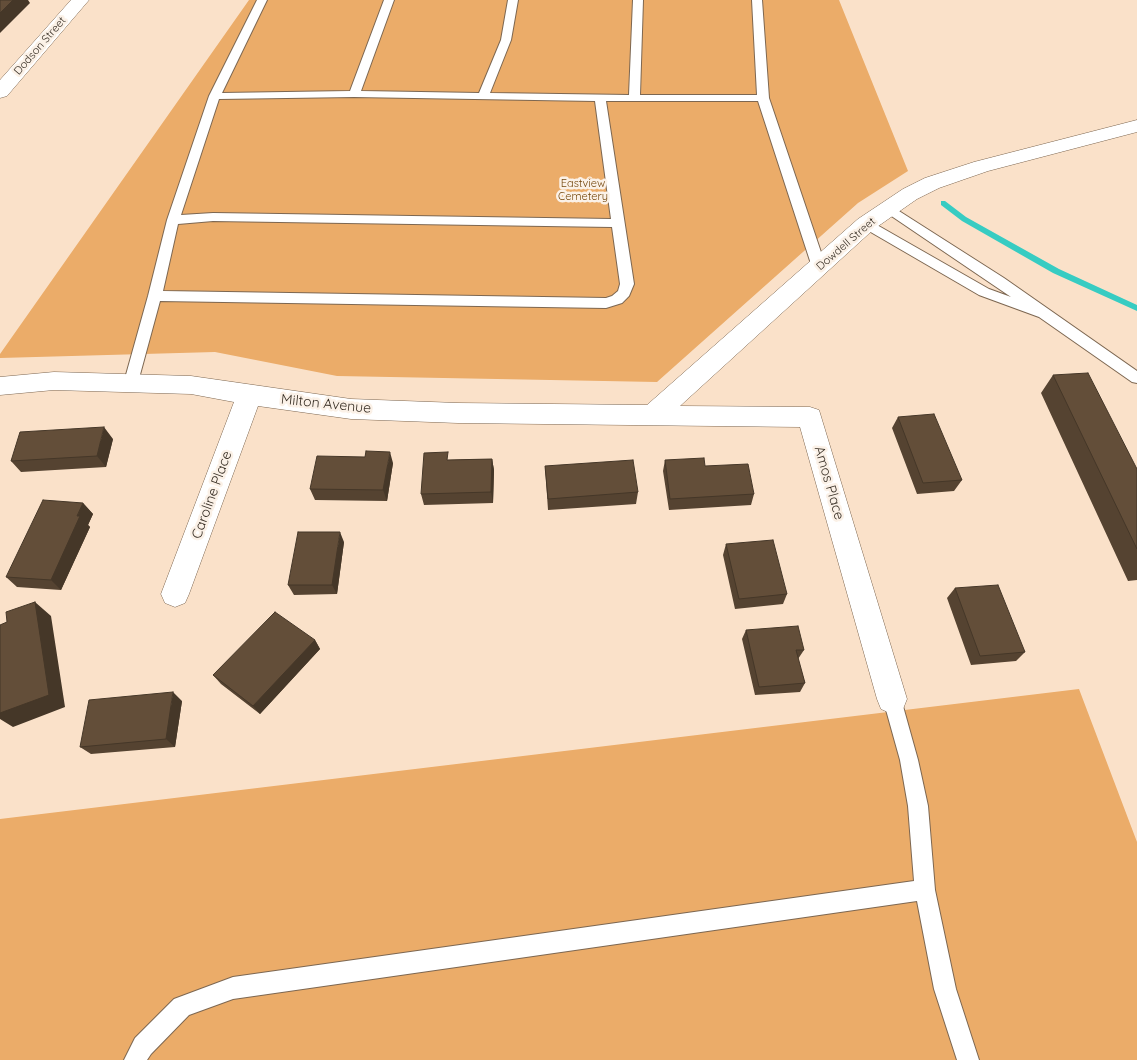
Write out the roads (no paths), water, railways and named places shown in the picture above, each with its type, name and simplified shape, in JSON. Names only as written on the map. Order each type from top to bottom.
[{"type":"street","name":"Dodson Street","points":[[0,92],[80,0]]},
{"type":"street","name":"Dowdell Street","points":[[653,415],[866,224],[888,208],[932,183],[974,169],[1033,151],[1137,126]]},
{"type":"street","name":"Milton Avenue","points":[[0,386],[54,381],[131,382],[191,385],[351,409],[458,413],[653,415]]},
{"type":"street","name":"Caroline Place","points":[[176,594],[249,395]]},
{"type":"street","name":"Amos Place","points":[[653,415],[810,417],[892,699]]},
{"type":"lane","points":[[131,382],[155,296],[172,220],[215,96],[262,0]]},
{"type":"lane","points":[[354,94],[389,0]]},
{"type":"lane","points":[[483,96],[506,40],[513,0]]},
{"type":"lane","points":[[634,98],[638,0]]},
{"type":"lane","points":[[757,0],[763,98],[819,267]]},
{"type":"lane","points":[[215,96],[354,94],[600,98],[763,98]]},
{"type":"lane","points":[[155,296],[606,302],[618,300],[624,293],[627,284],[600,98]]},
{"type":"lane","points":[[888,208],[999,281],[1137,378]]},
{"type":"lane","points":[[172,220],[213,217],[618,223]]},
{"type":"lane","points":[[866,224],[984,292],[1044,314]]},
{"type":"lane","points":[[892,699],[909,760],[918,806],[925,890],[945,989],[968,1060]]},
{"type":"lane","points":[[135,1060],[142,1046],[182,1007],[232,988],[925,890]]},
{"type":"waterway","points":[[943,203],[964,219],[1056,271],[1137,308]]},
{"type":"park label","name":"Eastview Cemetery","points":[[583,190]]}]
